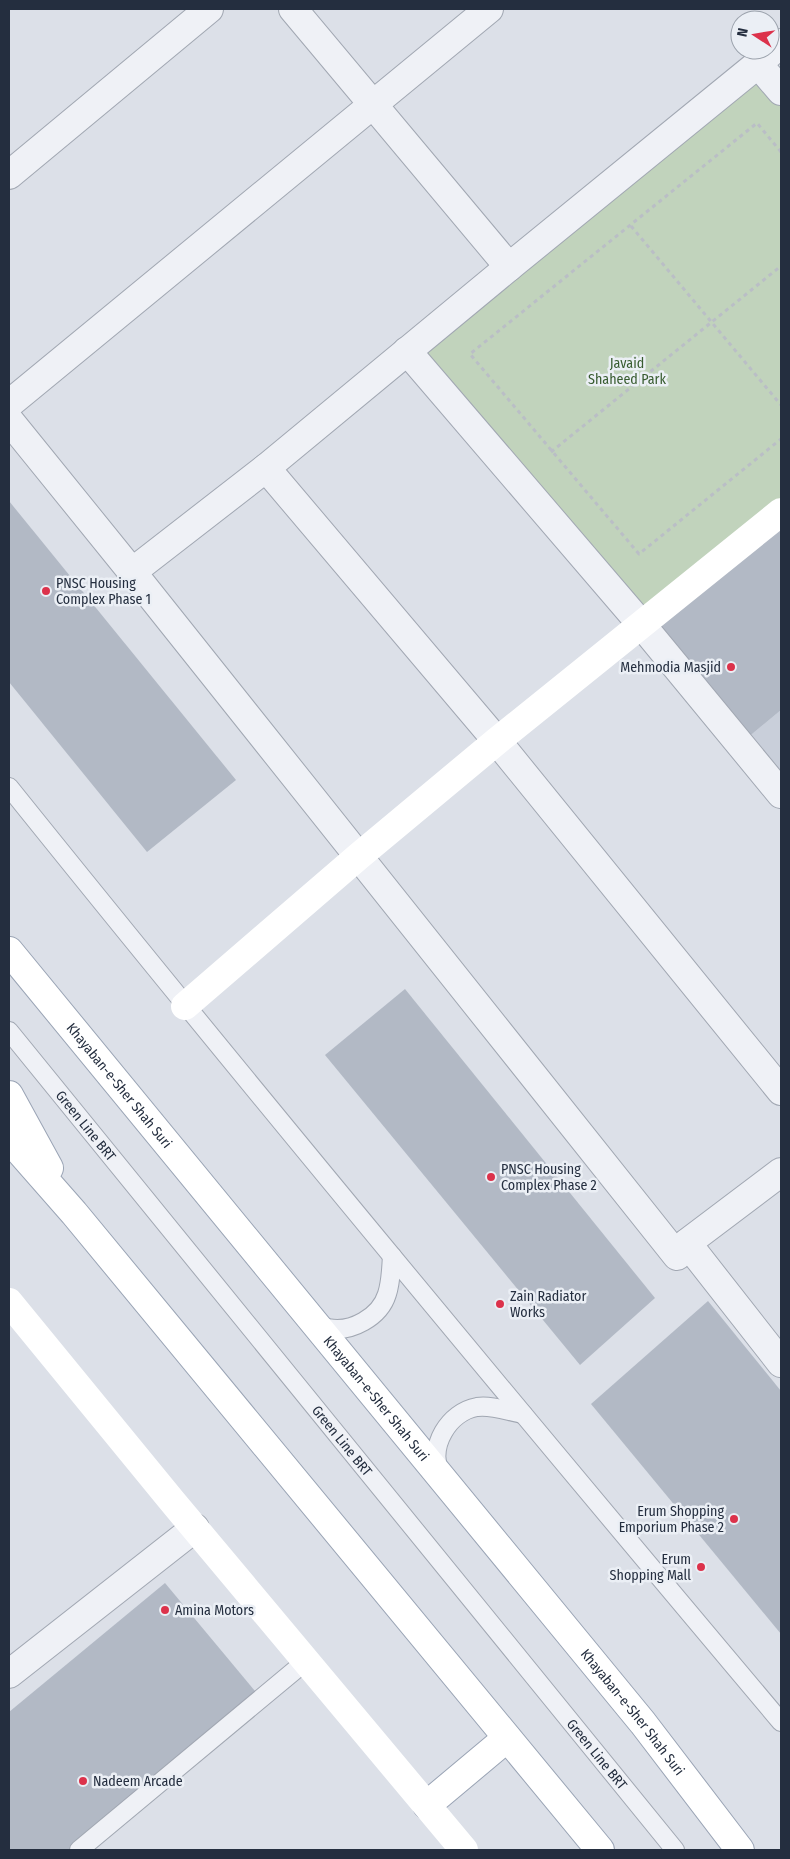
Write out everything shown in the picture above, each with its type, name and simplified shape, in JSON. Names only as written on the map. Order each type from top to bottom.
[{"type":"main road","points":[[185,1006],[359,856],[497,741],[781,512]]},
{"type":"main road","name":"Khayaban-e-Sher Shah Suri","points":[[9,951],[643,1723],[740,1850]]},
{"type":"main road","points":[[9,1096],[74,1213]]},
{"type":"main road","points":[[9,1139],[74,1213],[600,1850]]},
{"type":"main road","points":[[9,1302],[464,1850]]},
{"type":"main road","points":[[427,1804],[507,1738]]},
{"type":"street","points":[[9,175],[210,9]]},
{"type":"street","points":[[293,9],[509,267]]},
{"type":"street","points":[[9,404],[489,9]]},
{"type":"street","points":[[132,572],[266,468],[781,44]]},
{"type":"street","points":[[758,64],[781,91]]},
{"type":"street","points":[[407,351],[641,624],[781,794]]},
{"type":"street","points":[[9,420],[677,1256],[688,1243],[781,1172]]},
{"type":"street","points":[[266,468],[497,741],[781,1091]]},
{"type":"street","points":[[688,1243],[781,1363]]},
{"type":"street","points":[[9,1674],[195,1528]]},
{"type":"lane","points":[[9,787],[185,1006],[522,1414],[781,1722]]},
{"type":"lane","name":"Green Line BRT","points":[[9,1031],[675,1850]]},
{"type":"lane","points":[[313,1322],[329,1328],[347,1328],[363,1322],[377,1311],[387,1296],[392,1256]]},
{"type":"lane","points":[[445,1482],[438,1468],[437,1452],[440,1437],[448,1424],[460,1414],[475,1408],[490,1406],[522,1414]]},
{"type":"lane","points":[[79,1850],[306,1661]]},
{"type":"path","points":[[781,152],[757,123],[470,354],[639,554],[781,439]]},
{"type":"path","points":[[630,226],[781,404]]},
{"type":"path","points":[[551,452],[781,266]]},
{"type":"shaded area","points":[[781,710],[781,785],[746,739]]},
{"type":"green space","name":"Javaid Shaheed Park","points":[[758,64],[781,91],[781,512],[641,624],[407,351]]},
{"type":"building","name":"PNSC Housing Complex Phase 1","points":[[9,501],[236,780],[147,852],[9,682]]},
{"type":"building","name":"Mehmodia Masjid","points":[[781,512],[781,710],[746,739],[641,624]]},
{"type":"building","name":"PNSC Housing Complex Phase 2","points":[[405,989],[655,1298],[580,1365],[325,1055]]},
{"type":"building","name":"Erum Shopping Emporium Phase 2","points":[[708,1301],[781,1391],[781,1634],[591,1404]]},
{"type":"building","name":"Nadeem Arcade","points":[[165,1583],[260,1697],[72,1850],[9,1850],[9,1712]]},
{"type":"place","name":"PNSC Housing Complex Phase 1","points":[[46,591]]},
{"type":"place","name":"Mehmodia Masjid","points":[[731,667]]},
{"type":"place","name":"PNSC Housing Complex Phase 2","points":[[491,1177]]},
{"type":"place","name":"Zain Radiator Works","points":[[500,1304]]},
{"type":"place","name":"Erum Shopping Emporium Phase 2","points":[[734,1519]]},
{"type":"place","name":"Erum Shopping Mall","points":[[701,1567]]},
{"type":"place","name":"Amina Motors","points":[[165,1610]]},
{"type":"place","name":"Nadeem Arcade","points":[[83,1781]]}]
